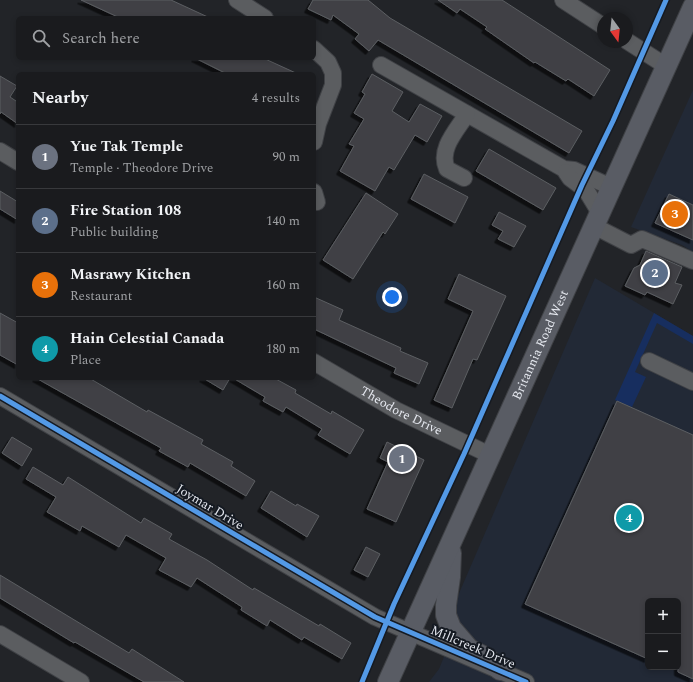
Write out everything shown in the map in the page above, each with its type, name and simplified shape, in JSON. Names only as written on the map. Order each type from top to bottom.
[{"type":"main road","name":"Britannia Road West","points":[[388,682],[693,7]]},
{"type":"main road","points":[[451,543],[450,577],[446,605],[449,621],[458,637],[469,649],[487,658],[500,670]]},
{"type":"street","points":[[237,0],[262,16]]},
{"type":"street","points":[[563,0],[582,5],[597,20]]},
{"type":"street","points":[[633,45],[666,66]]},
{"type":"street","points":[[316,51],[328,62],[333,73],[333,85],[316,133]]},
{"type":"street","points":[[381,65],[564,169],[574,170],[612,187]]},
{"type":"street","points":[[464,178],[447,169],[444,155],[467,114]]},
{"type":"street","points":[[0,151],[16,161]]},
{"type":"street","points":[[564,169],[570,178],[586,190],[597,220],[631,245],[646,252]]},
{"type":"street","points":[[631,245],[642,240],[693,261]]},
{"type":"street","points":[[649,361],[693,382]]},
{"type":"street","name":"Theodore Drive","points":[[316,363],[396,410],[490,455]]},
{"type":"street","name":"Joymar Drive","points":[[0,396],[375,617],[411,632]]},
{"type":"street","name":"Millcreek Drive","points":[[411,632],[526,682]]},
{"type":"street","points":[[0,634],[80,682]]},
{"type":"shaded area","points":[[693,90],[693,252],[682,245],[631,227]]},
{"type":"shaded area","points":[[595,278],[693,336],[693,682],[429,682],[439,669],[457,625],[457,598]]},
{"type":"shaded area","points":[[654,313],[693,336],[693,344],[657,323],[635,372],[646,377],[632,407],[615,400]]},
{"type":"building","points":[[81,0],[171,0],[206,16],[116,16]]},
{"type":"building","points":[[313,0],[368,0],[390,18],[582,131],[569,153],[378,40],[369,51],[355,39],[359,34],[333,15],[331,20],[308,9]]},
{"type":"building","points":[[438,0],[502,0],[610,70],[594,96],[568,79],[566,81],[535,62],[534,63],[485,29],[487,27],[460,9],[457,13]]},
{"type":"building","points":[[199,60],[267,60],[294,72],[223,72]]},
{"type":"building","points":[[372,74],[403,92],[392,111],[409,122],[420,104],[442,116],[427,142],[415,135],[394,170],[389,167],[375,191],[340,171],[354,146],[349,144],[364,119],[354,113],[365,94],[362,92]]},
{"type":"building","points":[[0,76],[16,85],[10,97],[16,101],[16,123],[1,112],[0,114]]},
{"type":"building","points":[[489,149],[556,188],[543,210],[476,171]]},
{"type":"building","points":[[424,174],[468,197],[455,223],[411,199]]},
{"type":"building","points":[[0,191],[16,201],[16,219],[0,209]]},
{"type":"building","points":[[366,193],[398,214],[385,234],[383,232],[353,279],[323,260]]},
{"type":"building","points":[[669,194],[693,205],[693,240],[655,223]]},
{"type":"building","points":[[499,212],[526,226],[514,247],[498,239],[503,231],[492,225]]},
{"type":"building","points":[[646,251],[682,267],[675,283],[682,285],[673,304],[647,292],[645,295],[625,286],[634,268],[640,265]]},
{"type":"building","points":[[459,274],[506,296],[477,360],[473,359],[452,408],[434,400],[473,311],[448,299]]},
{"type":"building","points":[[316,298],[343,310],[339,320],[401,348],[400,351],[428,363],[419,384],[394,373],[396,368],[316,330]]},
{"type":"building","points":[[0,313],[16,322],[16,364],[0,355]]},
{"type":"building","points":[[40,380],[92,380],[147,412],[148,410],[203,440],[201,444],[233,462],[231,466],[255,481],[246,496],[190,463],[188,467],[159,451],[161,448]]},
{"type":"building","points":[[206,380],[229,380],[223,390]]},
{"type":"building","points":[[236,380],[278,380],[296,390],[295,393],[331,414],[332,411],[364,430],[350,454],[318,435],[322,429],[286,407],[283,412],[263,401],[265,397]]},
{"type":"building","points":[[617,401],[693,435],[693,679],[678,672],[678,670],[681,670],[681,598],[645,598],[645,658],[525,604]]},
{"type":"building","points":[[12,437],[32,449],[22,466],[2,453]]},
{"type":"building","points":[[387,442],[424,460],[396,522],[367,509],[388,462],[380,458]]},
{"type":"building","points":[[33,467],[63,485],[68,477],[141,523],[144,518],[172,534],[169,539],[207,560],[253,590],[254,588],[319,626],[320,624],[351,643],[342,659],[304,637],[302,640],[270,620],[267,626],[241,610],[242,607],[197,578],[191,587],[159,570],[166,558],[126,535],[119,547],[82,526],[80,531],[47,512],[56,497],[26,479]]},
{"type":"building","points":[[271,491],[296,506],[297,504],[319,516],[307,537],[261,508]]},
{"type":"building","points":[[366,547],[380,554],[368,577],[354,570]]},
{"type":"building","points":[[0,575],[129,653],[132,649],[184,682],[144,682],[75,642],[74,643],[0,598]]},
{"type":"cycle path","points":[[362,682],[394,604],[464,454],[582,185],[613,121],[666,0]]},
{"type":"cycle path","points":[[0,396],[375,617],[526,682]]},
{"type":"place","name":"Masrawy Kitchen","points":[[675,214]]},
{"type":"place","name":"Fire Station 108","points":[[655,273]]},
{"type":"place","name":"Yue Tak Temple","points":[[402,459]]},
{"type":"place","name":"Hain Celestial Canada","points":[[629,518]]}]
